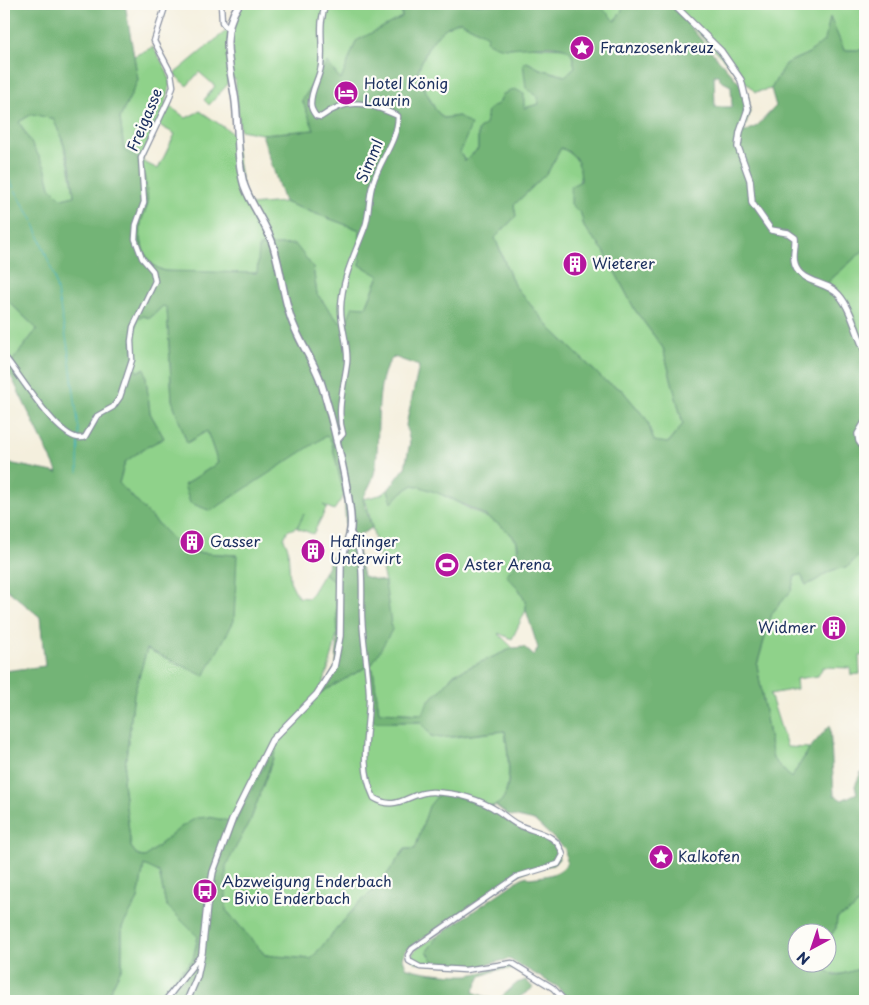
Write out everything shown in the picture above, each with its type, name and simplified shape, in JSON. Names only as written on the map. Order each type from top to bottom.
[{"type":"main road","points":[[239,4],[227,28],[226,45],[236,108],[238,143],[244,183],[249,199],[272,242],[289,313],[318,376],[349,498],[352,525],[350,532]]},
{"type":"street","name":"Freigasse","points":[[4,356],[16,369],[46,413],[74,437],[81,438],[87,435],[97,416],[116,404],[132,360],[131,341],[133,327],[155,281],[153,271],[137,248],[135,233],[144,202],[141,158],[170,99],[173,86],[170,73],[154,41],[166,4]]},
{"type":"street","points":[[220,4],[222,22],[227,28]]},
{"type":"street","name":"Simml","points":[[326,4],[320,26],[322,39],[321,68],[312,94],[310,107],[316,116],[320,117],[331,109],[351,102],[380,108],[398,116],[398,126],[376,173],[368,196],[366,225],[343,284],[341,309],[347,361],[340,396],[340,425],[343,434],[335,443]]},
{"type":"street","points":[[672,4],[721,52],[736,71],[745,90],[747,114],[740,132],[738,144],[750,180],[753,206],[771,230],[793,236],[795,241],[794,261],[799,272],[811,280],[828,285],[840,296],[865,351]]},
{"type":"street","points":[[865,422],[858,434],[859,441],[865,450]]},
{"type":"street","points":[[187,1001],[197,977],[202,953],[209,888],[233,818],[272,740],[317,694],[334,666],[340,636],[341,563],[350,532],[355,537],[362,576],[362,616],[369,693],[364,754],[374,798],[384,803],[393,804],[430,792],[466,796],[491,807],[517,825],[547,835],[558,843],[563,855],[558,864],[518,876],[451,921],[412,949],[408,955],[409,961],[420,967],[465,970],[512,963],[554,988],[564,1001]]},
{"type":"street","points":[[165,1001],[202,953]]},
{"type":"green space","points":[[4,4],[125,4],[138,80],[120,118],[124,150],[142,161],[147,199],[140,230],[144,252],[152,264],[165,271],[257,273],[259,246],[295,244],[313,267],[317,294],[338,321],[345,325],[353,306],[366,307],[379,276],[360,265],[360,230],[284,202],[262,134],[314,130],[302,100],[327,62],[341,80],[356,41],[402,17],[401,4],[598,4],[615,21],[626,4],[670,4],[748,93],[750,113],[743,133],[757,126],[776,106],[771,89],[785,64],[809,53],[825,40],[830,17],[844,50],[862,50],[865,45],[865,249],[828,282],[848,303],[865,346],[865,550],[846,568],[833,570],[806,585],[801,575],[795,576],[791,591],[772,613],[757,665],[773,759],[791,778],[810,748],[830,725],[834,795],[842,800],[857,793],[855,786],[861,772],[865,770],[865,893],[854,909],[837,918],[836,928],[836,922],[786,922],[786,972],[829,972],[835,976],[859,969],[865,977],[865,1001],[569,1001],[558,987],[509,959],[477,967],[435,964],[427,951],[439,935],[520,879],[527,876],[529,878],[551,875],[560,871],[567,863],[565,849],[535,821],[508,815],[495,805],[493,806],[493,811],[518,828],[536,834],[553,843],[557,848],[559,859],[553,865],[530,869],[511,878],[406,950],[403,958],[406,967],[411,969],[446,974],[469,975],[508,966],[514,969],[497,970],[481,976],[473,992],[497,1001],[153,1001],[193,959],[198,937],[166,905],[159,872],[144,865],[138,899],[122,927],[122,967],[105,1001],[4,1001],[4,671],[45,666],[40,617],[4,587],[4,462],[58,473],[7,368],[37,329],[4,297]],"holes":[[[460,21],[487,36],[486,41],[494,45],[508,48],[550,46],[566,49],[571,53],[575,67],[565,76],[540,69],[527,62],[523,63],[526,88],[537,96],[539,104],[524,108],[524,94],[515,89],[503,94],[499,103],[488,110],[485,125],[478,130],[478,149],[465,161],[460,153],[471,125],[459,116],[443,118],[435,109],[417,74],[432,42],[444,29]],[[714,75],[718,75],[721,81],[731,86],[732,107],[715,107]],[[32,114],[53,119],[68,156],[74,196],[62,199],[50,187],[45,167],[19,122]],[[561,148],[575,157],[579,165],[581,181],[571,186],[571,204],[581,214],[584,227],[604,251],[635,310],[663,348],[683,424],[668,443],[654,441],[647,420],[622,390],[605,381],[551,329],[514,285],[495,238],[516,216],[514,205],[548,172]],[[163,306],[167,308],[172,400],[187,443],[207,431],[218,463],[184,485],[190,503],[211,511],[326,436],[331,440],[344,495],[346,529],[324,573],[335,582],[338,636],[336,666],[320,693],[372,664],[392,630],[385,582],[363,576],[355,537],[372,528],[363,499],[373,477],[376,462],[378,413],[382,380],[387,366],[394,357],[419,366],[406,425],[410,442],[405,468],[388,490],[392,503],[402,492],[413,485],[424,488],[484,515],[508,532],[518,544],[519,560],[506,575],[519,589],[526,603],[526,610],[538,648],[534,656],[524,647],[513,648],[454,674],[441,690],[428,701],[423,714],[379,712],[373,669],[370,669],[372,720],[376,722],[421,722],[431,736],[441,738],[505,731],[509,776],[504,798],[497,804],[487,807],[480,806],[455,795],[438,795],[429,806],[415,849],[405,849],[378,887],[358,904],[311,959],[265,955],[226,910],[226,866],[251,819],[276,750],[274,747],[235,822],[208,817],[196,818],[181,827],[145,857],[138,856],[131,847],[123,782],[134,694],[147,649],[204,676],[234,621],[237,555],[185,552],[119,483],[125,462],[143,449],[164,438],[150,413],[145,368],[137,372],[132,344],[137,320],[143,316],[150,318]]]},
{"type":"green space","points":[[243,4],[401,4],[402,17],[356,42],[341,81],[327,63],[315,130],[262,134],[240,130],[235,79],[228,79],[227,85],[209,105],[204,100],[215,86],[199,72],[187,86],[174,74],[232,26],[237,12]]},
{"type":"green space","points":[[598,4],[626,4],[615,22]]},
{"type":"green space","points":[[670,4],[865,4],[865,45],[862,50],[844,50],[830,18],[826,40],[809,53],[785,64],[771,89],[755,92]]},
{"type":"green space","points":[[460,21],[509,48],[524,46],[565,48],[571,52],[575,67],[565,76],[540,69],[527,62],[539,104],[524,108],[499,103],[488,110],[485,125],[478,130],[478,149],[465,161],[460,153],[459,116],[443,118],[435,109],[417,74],[432,42],[444,29]]},
{"type":"green space","points":[[153,47],[168,74],[169,87],[165,103],[186,118],[200,111],[234,134],[243,192],[250,205],[284,202],[360,230],[360,265],[379,275],[366,307],[345,325],[338,321],[317,294],[313,267],[257,273],[195,274],[165,271],[151,265],[144,254],[140,233],[141,221],[148,203],[147,192],[143,176],[124,150],[120,118],[138,80],[134,56]],"holes":[[[155,123],[175,134],[158,169],[142,161]]]},
{"type":"green space","points":[[32,114],[53,118],[67,156],[74,196],[62,199],[50,187],[45,167],[19,122]]},
{"type":"green space","points":[[561,148],[570,153],[580,165],[580,179],[571,204],[581,214],[584,227],[604,251],[635,310],[663,348],[683,424],[667,444],[654,441],[647,420],[622,390],[605,381],[551,329],[514,285],[495,238],[516,216],[514,205],[548,172]]},
{"type":"green space","points":[[865,249],[865,346],[828,282]]},
{"type":"green space","points":[[4,297],[37,329],[7,368],[4,363]]},
{"type":"green space","points":[[163,306],[167,307],[172,400],[187,442],[207,431],[218,463],[184,485],[326,436],[331,440],[344,495],[334,510],[323,505],[327,507],[313,534],[297,528],[304,514],[297,527],[287,531],[284,539],[288,548],[290,581],[298,597],[309,598],[324,573],[335,581],[338,597],[338,626],[333,651],[320,693],[372,664],[385,582],[367,506],[363,499],[380,495],[388,490],[392,502],[413,485],[431,489],[505,527],[517,542],[519,589],[526,603],[526,610],[512,639],[498,633],[513,648],[454,674],[441,690],[428,701],[424,714],[379,712],[373,670],[370,670],[376,722],[422,722],[431,736],[455,737],[505,731],[508,765],[506,792],[501,801],[494,806],[429,807],[415,849],[405,849],[378,887],[358,904],[311,959],[265,955],[226,910],[225,866],[251,819],[276,750],[274,748],[235,823],[227,821],[181,827],[145,857],[138,856],[131,847],[123,782],[134,694],[147,649],[205,676],[236,555],[185,552],[119,483],[125,462],[143,449],[164,438],[150,413],[145,369],[137,373],[132,344],[137,320],[143,316],[150,318]]},
{"type":"green space","points":[[865,550],[865,655],[859,656],[860,674],[851,675],[850,668],[823,667],[818,676],[796,679],[797,689],[770,694],[787,747],[810,748],[791,778],[773,759],[757,665],[772,613],[791,591],[795,576],[801,575],[806,585],[833,570],[846,568]]},
{"type":"green space","points":[[144,864],[159,872],[166,905],[198,936],[193,959],[153,1001],[105,1001],[122,967],[122,927],[138,899]]},
{"type":"green space","points":[[865,893],[865,977],[859,969],[841,974],[825,972],[836,972],[837,918]]},
{"type":"green space","points":[[439,935],[427,951],[435,964],[415,962],[412,955],[416,949]]},
{"type":"green space","points":[[526,980],[533,988],[518,998],[517,1001],[497,1001],[517,983]]},
{"type":"waterway","points":[[4,171],[33,221],[54,276],[68,348],[79,430],[78,472]]},
{"type":"place","name":"Franzosenkreuz","points":[[582,48]]},
{"type":"place","name":"Hotel König Laurin","points":[[346,93]]},
{"type":"place","name":"Wieterer","points":[[575,264]]},
{"type":"place","name":"Gasser","points":[[192,542]]},
{"type":"place","name":"Haflinger Unterwirt","points":[[313,551]]},
{"type":"place","name":"Aster Arena","points":[[447,565]]},
{"type":"place","name":"Widmer","points":[[834,628]]},
{"type":"place","name":"Kalkofen","points":[[661,857]]},
{"type":"place","name":"Abzweigung Enderbach - Bivio Enderbach","points":[[205,891]]}]
